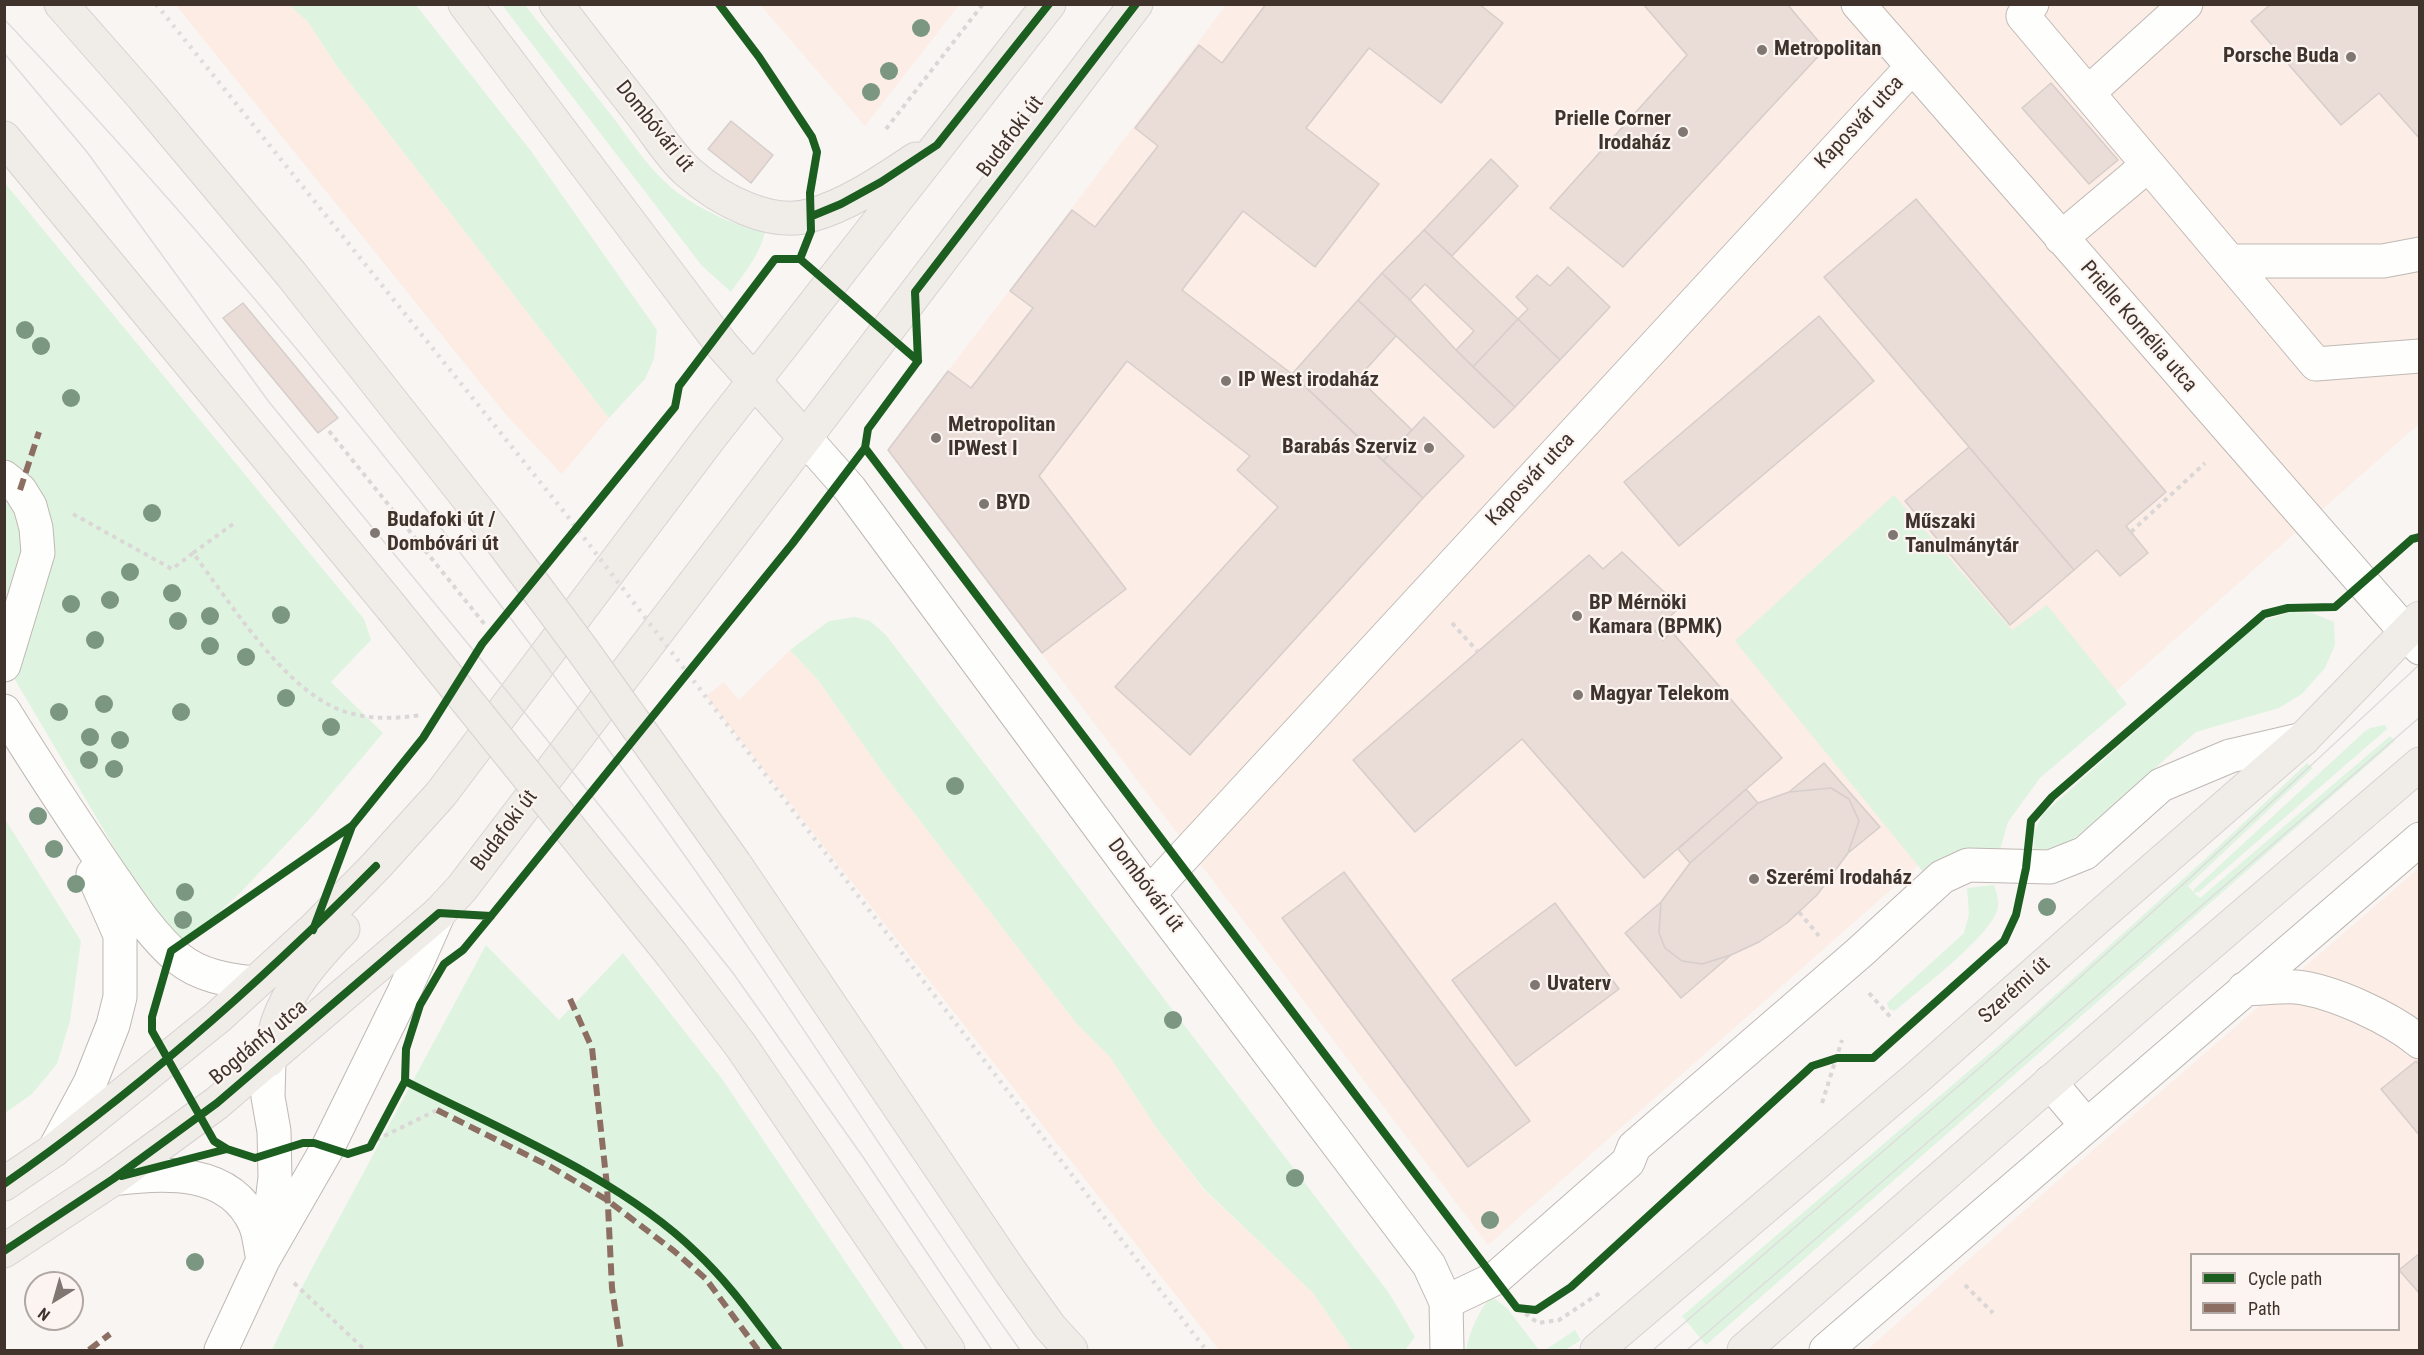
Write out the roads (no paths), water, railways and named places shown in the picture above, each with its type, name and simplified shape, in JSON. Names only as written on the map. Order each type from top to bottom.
[{"type":"main road","points":[[61,4],[142,96],[291,274],[493,530],[584,652],[735,864],[1010,1271],[1050,1327],[1071,1350]]},
{"type":"main road","points":[[465,4],[697,313],[805,438]]},
{"type":"main road","name":"Dombóvári út","points":[[556,4],[687,172],[721,197],[759,214],[787,217],[812,216],[841,204],[881,182],[937,145]]},
{"type":"main road","points":[[4,1184],[54,1150],[167,1061],[313,930],[376,866],[441,794],[754,381],[1049,4]]},
{"type":"main road","name":"Budafoki út","points":[[439,913],[462,888],[1136,4]]},
{"type":"main road","points":[[4,138],[392,608],[672,955],[741,1046],[948,1350]]},
{"type":"main road","name":"Szerémi út","points":[[1597,1350],[1920,1075],[2303,739],[2415,632]]},
{"type":"main road","points":[[1744,1350],[2050,1082],[2420,764]]},
{"type":"main road","points":[[269,1060],[278,1022],[296,987],[315,958],[368,905],[376,866]]},
{"type":"main road","name":"Bogdánfy utca","points":[[5,1250],[113,1179],[208,1109],[269,1060],[439,913]]},
{"type":"street","name":"Prielle Kornélia utca","points":[[1858,4],[2061,238],[2415,632]]},
{"type":"street","points":[[2032,4],[2023,16],[2316,364],[2420,356]]},
{"type":"street","points":[[2088,93],[2186,4]]},
{"type":"street","name":"Kaposvár utca","points":[[1149,894],[1912,67]]},
{"type":"street","points":[[2061,238],[2148,165]]},
{"type":"street","points":[[2230,261],[2383,261],[2420,255]]},
{"type":"street","name":"Dombóvári út","points":[[805,438],[850,489],[1149,894],[1429,1265],[1446,1302],[1447,1350]]},
{"type":"street","points":[[4,477],[20,490],[30,506],[36,528],[38,553],[4,665]]},
{"type":"street","points":[[4,711],[59,799],[157,938],[179,958],[221,980],[254,983]]},
{"type":"street","points":[[1446,1302],[1496,1278],[1628,1162],[1634,1147],[1906,911],[1942,877],[1968,865],[2050,867],[2085,853],[2160,784],[2230,756],[2303,739]]},
{"type":"street","points":[[54,1150],[90,1083],[105,1049],[120,996],[122,960],[120,935],[59,799]]},
{"type":"street","points":[[1826,1350],[2420,839]]},
{"type":"street","name":"Budafoki út","points":[[221,1350],[263,1260],[328,1147],[404,992],[439,913]]},
{"type":"street","points":[[2244,989],[2296,987],[2346,1000],[2406,1031],[2420,1042]]},
{"type":"street","name":"Budafoki út","points":[[263,1260],[272,1212],[275,1178],[274,1131],[268,1097],[269,1060]]},
{"type":"street","points":[[2050,1082],[2086,1125]]},
{"type":"street","points":[[113,1179],[148,1174],[207,1179],[228,1190],[244,1206],[256,1225],[263,1260]]},
{"type":"tram line","points":[[4,19],[179,211],[263,309],[346,409],[506,612],[706,886],[1020,1350]]},
{"type":"tram line","points":[[4,53],[87,152],[269,402],[548,741],[733,973],[863,1157],[992,1350]]},
{"type":"tram line","points":[[1653,1350],[1984,1064],[2191,877],[2420,664]]},
{"type":"tram line","points":[[1687,1350],[2420,717]]},
{"type":"railway","points":[[156,4],[565,513],[1206,1350]]},
{"type":"place","name":"Metropolitan","points":[[1762,50]]},
{"type":"place","name":"Porsche Buda","points":[[2351,57]]},
{"type":"place","name":"Prielle Corner Irodaház","points":[[1683,132]]},
{"type":"place","name":"IP West irodaház","points":[[1226,381]]},
{"type":"place","name":"Metropolitan IPWest I","points":[[936,438]]},
{"type":"place","name":"Barabás Szerviz","points":[[1429,448]]},
{"type":"place","name":"BYD","points":[[984,504]]},
{"type":"place","name":"Budafoki út / Dombóvári út","points":[[375,533]]},
{"type":"place","name":"Műszaki Tanulmánytár","points":[[1893,535]]},
{"type":"place","name":"BP Mérnöki Kamara (BPMK)","points":[[1577,616]]},
{"type":"place","name":"Magyar Telekom","points":[[1578,695]]},
{"type":"place","name":"Szerémi Irodaház","points":[[1754,879]]},
{"type":"place","name":"Uvaterv","points":[[1535,985]]}]
